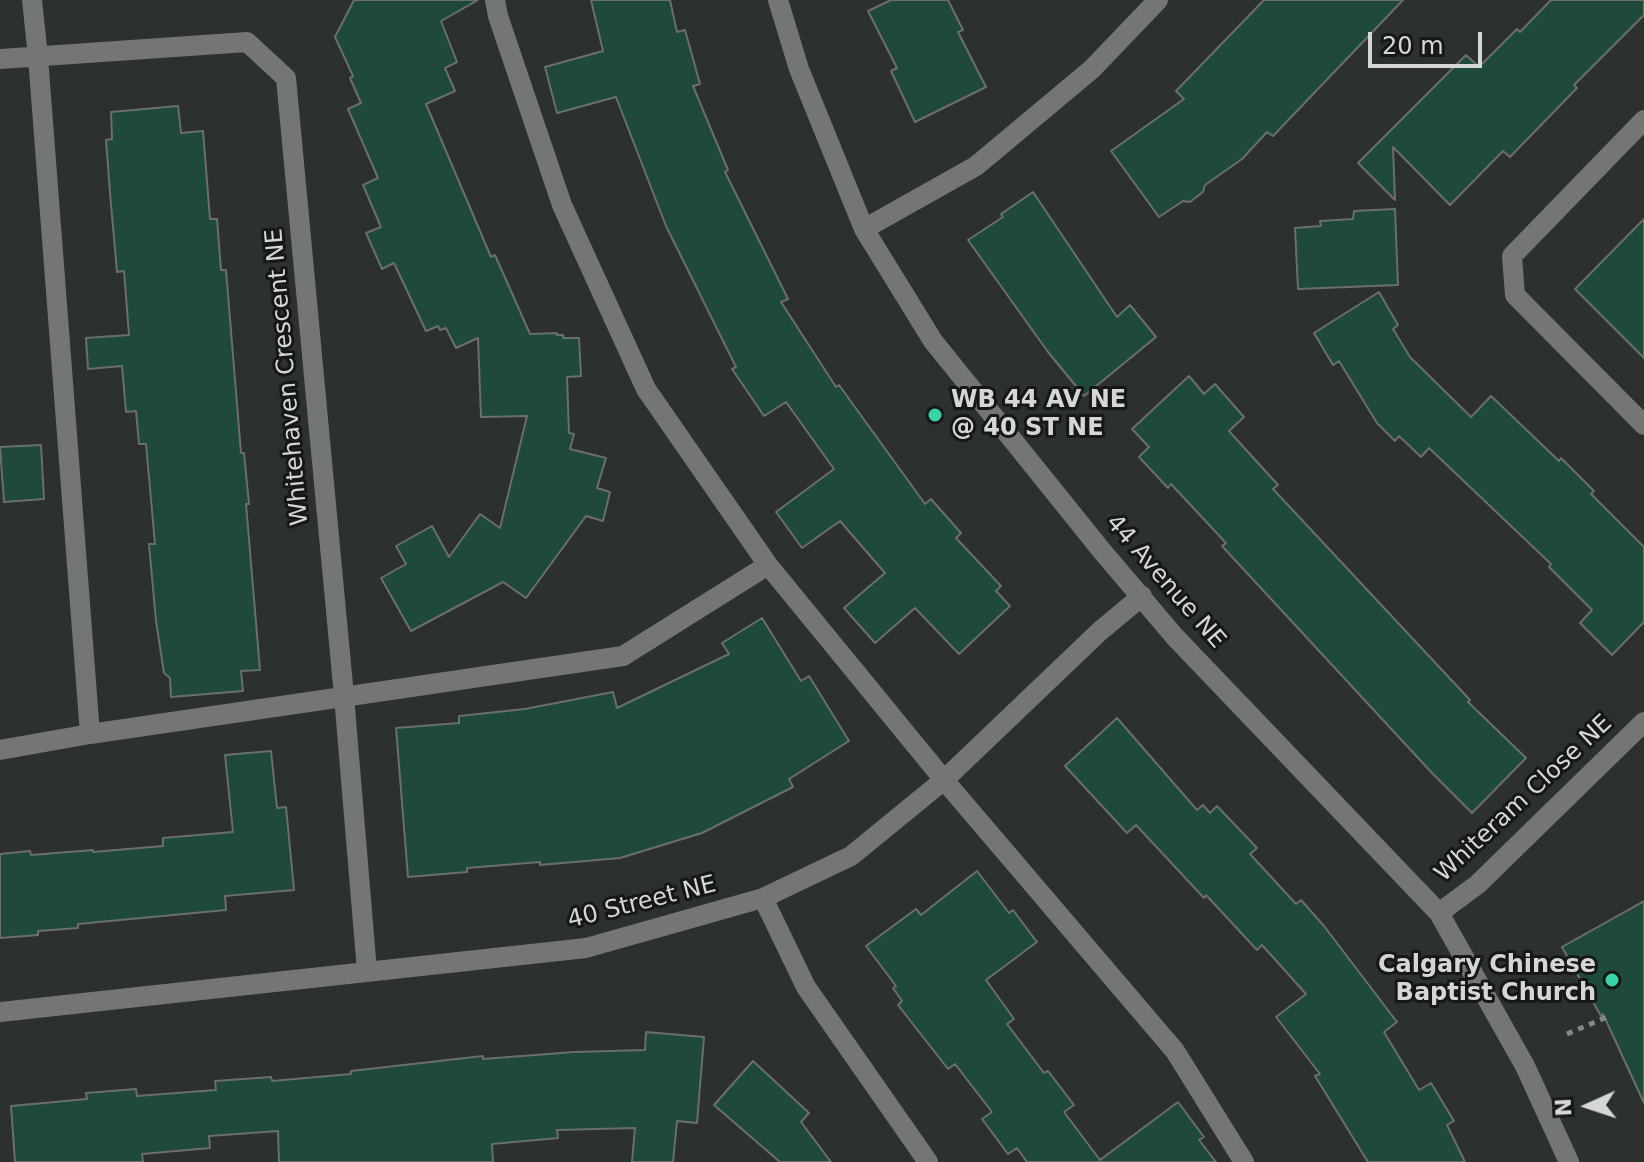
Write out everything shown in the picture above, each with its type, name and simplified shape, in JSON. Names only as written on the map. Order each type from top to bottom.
[{"type":"street","points":[[32,0],[90,734]]},
{"type":"street","points":[[495,0],[562,205],[646,389],[768,565],[944,780],[1175,1051],[1244,1162]]},
{"type":"street","name":"44 Avenue NE","points":[[778,0],[799,69],[864,229],[933,341],[1175,637],[1439,913],[1525,1066],[1569,1162]]},
{"type":"street","points":[[864,229],[976,166],[1092,69],[1158,0]]},
{"type":"street","name":"Whitehaven Crescent NE","points":[[0,59],[247,42],[286,78],[367,971]]},
{"type":"street","points":[[1644,120],[1512,256],[1515,295],[1644,425]]},
{"type":"street","points":[[0,750],[623,656],[768,565]]},
{"type":"street","name":"40 Street NE","points":[[0,1012],[586,948],[763,898],[851,856],[944,780],[1099,632],[1142,596]]},
{"type":"street","name":"Whiteram Close NE","points":[[1439,913],[1478,884],[1644,722]]},
{"type":"street","points":[[763,898],[806,987],[928,1162]]},
{"type":"path","points":[[1567,1034],[1607,1017]]},
{"type":"building","points":[[354,0],[478,0],[441,21],[457,62],[445,68],[455,91],[426,104],[491,257],[495,255],[530,334],[557,333],[563,338],[579,338],[581,376],[567,377],[569,433],[574,434],[570,449],[606,458],[597,488],[610,492],[603,521],[586,516],[526,598],[503,582],[411,631],[381,578],[406,564],[396,546],[432,526],[449,557],[480,514],[500,528],[527,416],[481,417],[478,338],[456,348],[446,328],[440,330],[438,326],[426,331],[394,263],[382,269],[366,233],[381,227],[363,185],[378,178],[348,109],[361,103],[350,78],[353,76],[335,37]]},
{"type":"building","points":[[591,0],[670,0],[677,32],[685,30],[700,84],[693,86],[728,170],[725,172],[788,299],[781,302],[836,387],[839,385],[925,504],[931,499],[961,533],[956,538],[1001,586],[996,591],[1010,606],[959,654],[915,608],[875,643],[844,608],[885,573],[840,521],[802,548],[776,512],[834,469],[786,402],[764,416],[732,369],[736,367],[666,226],[616,97],[557,113],[545,67],[603,51]]},
{"type":"building","points":[[891,0],[948,0],[963,30],[958,32],[986,87],[915,122],[891,71],[897,68],[868,11]]},
{"type":"building","points":[[1264,0],[1403,0],[1273,136],[1267,132],[1242,159],[1205,185],[1203,192],[1159,217],[1111,151],[1184,99],[1176,91]]},
{"type":"building","points":[[1551,0],[1644,0],[1644,15],[1574,85],[1577,88],[1510,157],[1503,151],[1450,205],[1393,147],[1395,200],[1358,163],[1466,55],[1479,67]]},
{"type":"building","points":[[178,106],[181,133],[203,131],[210,219],[217,219],[221,270],[226,270],[241,453],[244,453],[249,504],[246,504],[260,670],[241,671],[243,691],[171,697],[170,678],[164,673],[156,621],[149,544],[155,544],[146,444],[139,444],[136,411],[126,412],[122,366],[88,369],[86,338],[129,335],[124,271],[117,272],[110,193],[106,140],[112,139],[111,112]]},
{"type":"building","points":[[1033,192],[1117,317],[1130,305],[1156,337],[1084,396],[1048,352],[968,240]]},
{"type":"building","points":[[1395,209],[1398,285],[1298,289],[1295,228],[1321,226],[1320,221],[1353,219],[1354,211]]},
{"type":"building","points":[[1644,219],[1644,358],[1575,289]]},
{"type":"building","points":[[1379,292],[1398,325],[1393,329],[1410,357],[1471,417],[1491,396],[1559,461],[1561,458],[1594,491],[1591,494],[1644,547],[1644,622],[1612,655],[1580,623],[1592,610],[1549,567],[1551,564],[1429,448],[1421,457],[1399,436],[1395,441],[1377,423],[1339,361],[1333,365],[1314,333]]},
{"type":"building","points":[[1189,376],[1204,394],[1215,384],[1244,417],[1229,431],[1278,485],[1273,489],[1470,700],[1468,702],[1526,758],[1472,813],[1222,546],[1226,543],[1171,484],[1168,488],[1139,457],[1149,447],[1132,429]]},
{"type":"building","points":[[41,445],[44,499],[4,502],[0,447]]},
{"type":"building","points":[[762,618],[801,681],[809,676],[849,741],[789,779],[793,787],[702,833],[620,858],[467,868],[467,872],[408,877],[396,728],[459,723],[459,716],[525,709],[613,692],[617,708],[729,654],[722,643]]},
{"type":"building","points":[[1117,718],[1197,810],[1203,805],[1210,813],[1217,806],[1257,848],[1250,854],[1296,904],[1301,900],[1324,926],[1397,1022],[1384,1032],[1419,1090],[1431,1083],[1454,1121],[1447,1125],[1465,1162],[1368,1162],[1315,1076],[1320,1074],[1276,1017],[1306,994],[1262,945],[1257,950],[1206,895],[1204,898],[1136,825],[1127,833],[1065,766]]},
{"type":"building","points":[[271,751],[277,808],[286,807],[294,890],[225,896],[226,910],[78,924],[78,928],[0,938],[0,854],[93,852],[163,846],[163,838],[233,832],[225,755]]},
{"type":"building","points":[[977,871],[1009,913],[1013,910],[1037,942],[986,980],[1014,1019],[1007,1024],[1044,1073],[1048,1071],[1074,1105],[1064,1112],[1100,1160],[1178,1102],[1204,1137],[1199,1140],[1216,1162],[1027,1162],[1017,1148],[1008,1154],[982,1119],[992,1112],[955,1064],[948,1069],[898,1005],[902,1001],[893,988],[896,986],[866,946],[916,909],[921,915]]},
{"type":"building","name":"Calgary Chinese Baptist Church","points":[[1644,901],[1644,1103],[1603,1014],[1601,1016],[1562,947]]},
{"type":"building","points":[[646,1032],[704,1037],[697,1123],[677,1121],[673,1162],[632,1162],[635,1128],[557,1130],[558,1138],[492,1144],[493,1162],[279,1162],[278,1131],[209,1136],[210,1148],[142,1154],[143,1162],[15,1162],[11,1106],[87,1099],[86,1093],[136,1089],[137,1096],[216,1090],[215,1081],[271,1077],[272,1081],[351,1074],[351,1071],[483,1056],[483,1059],[645,1050]]},
{"type":"building","points":[[753,1061],[809,1113],[801,1122],[831,1162],[780,1162],[714,1105]]},
{"type":"place","name":"WB 44 AV NE @ 40 ST NE","points":[[935,415]]},
{"type":"place","name":"Calgary Chinese Baptist Church","points":[[1612,980]]}]
